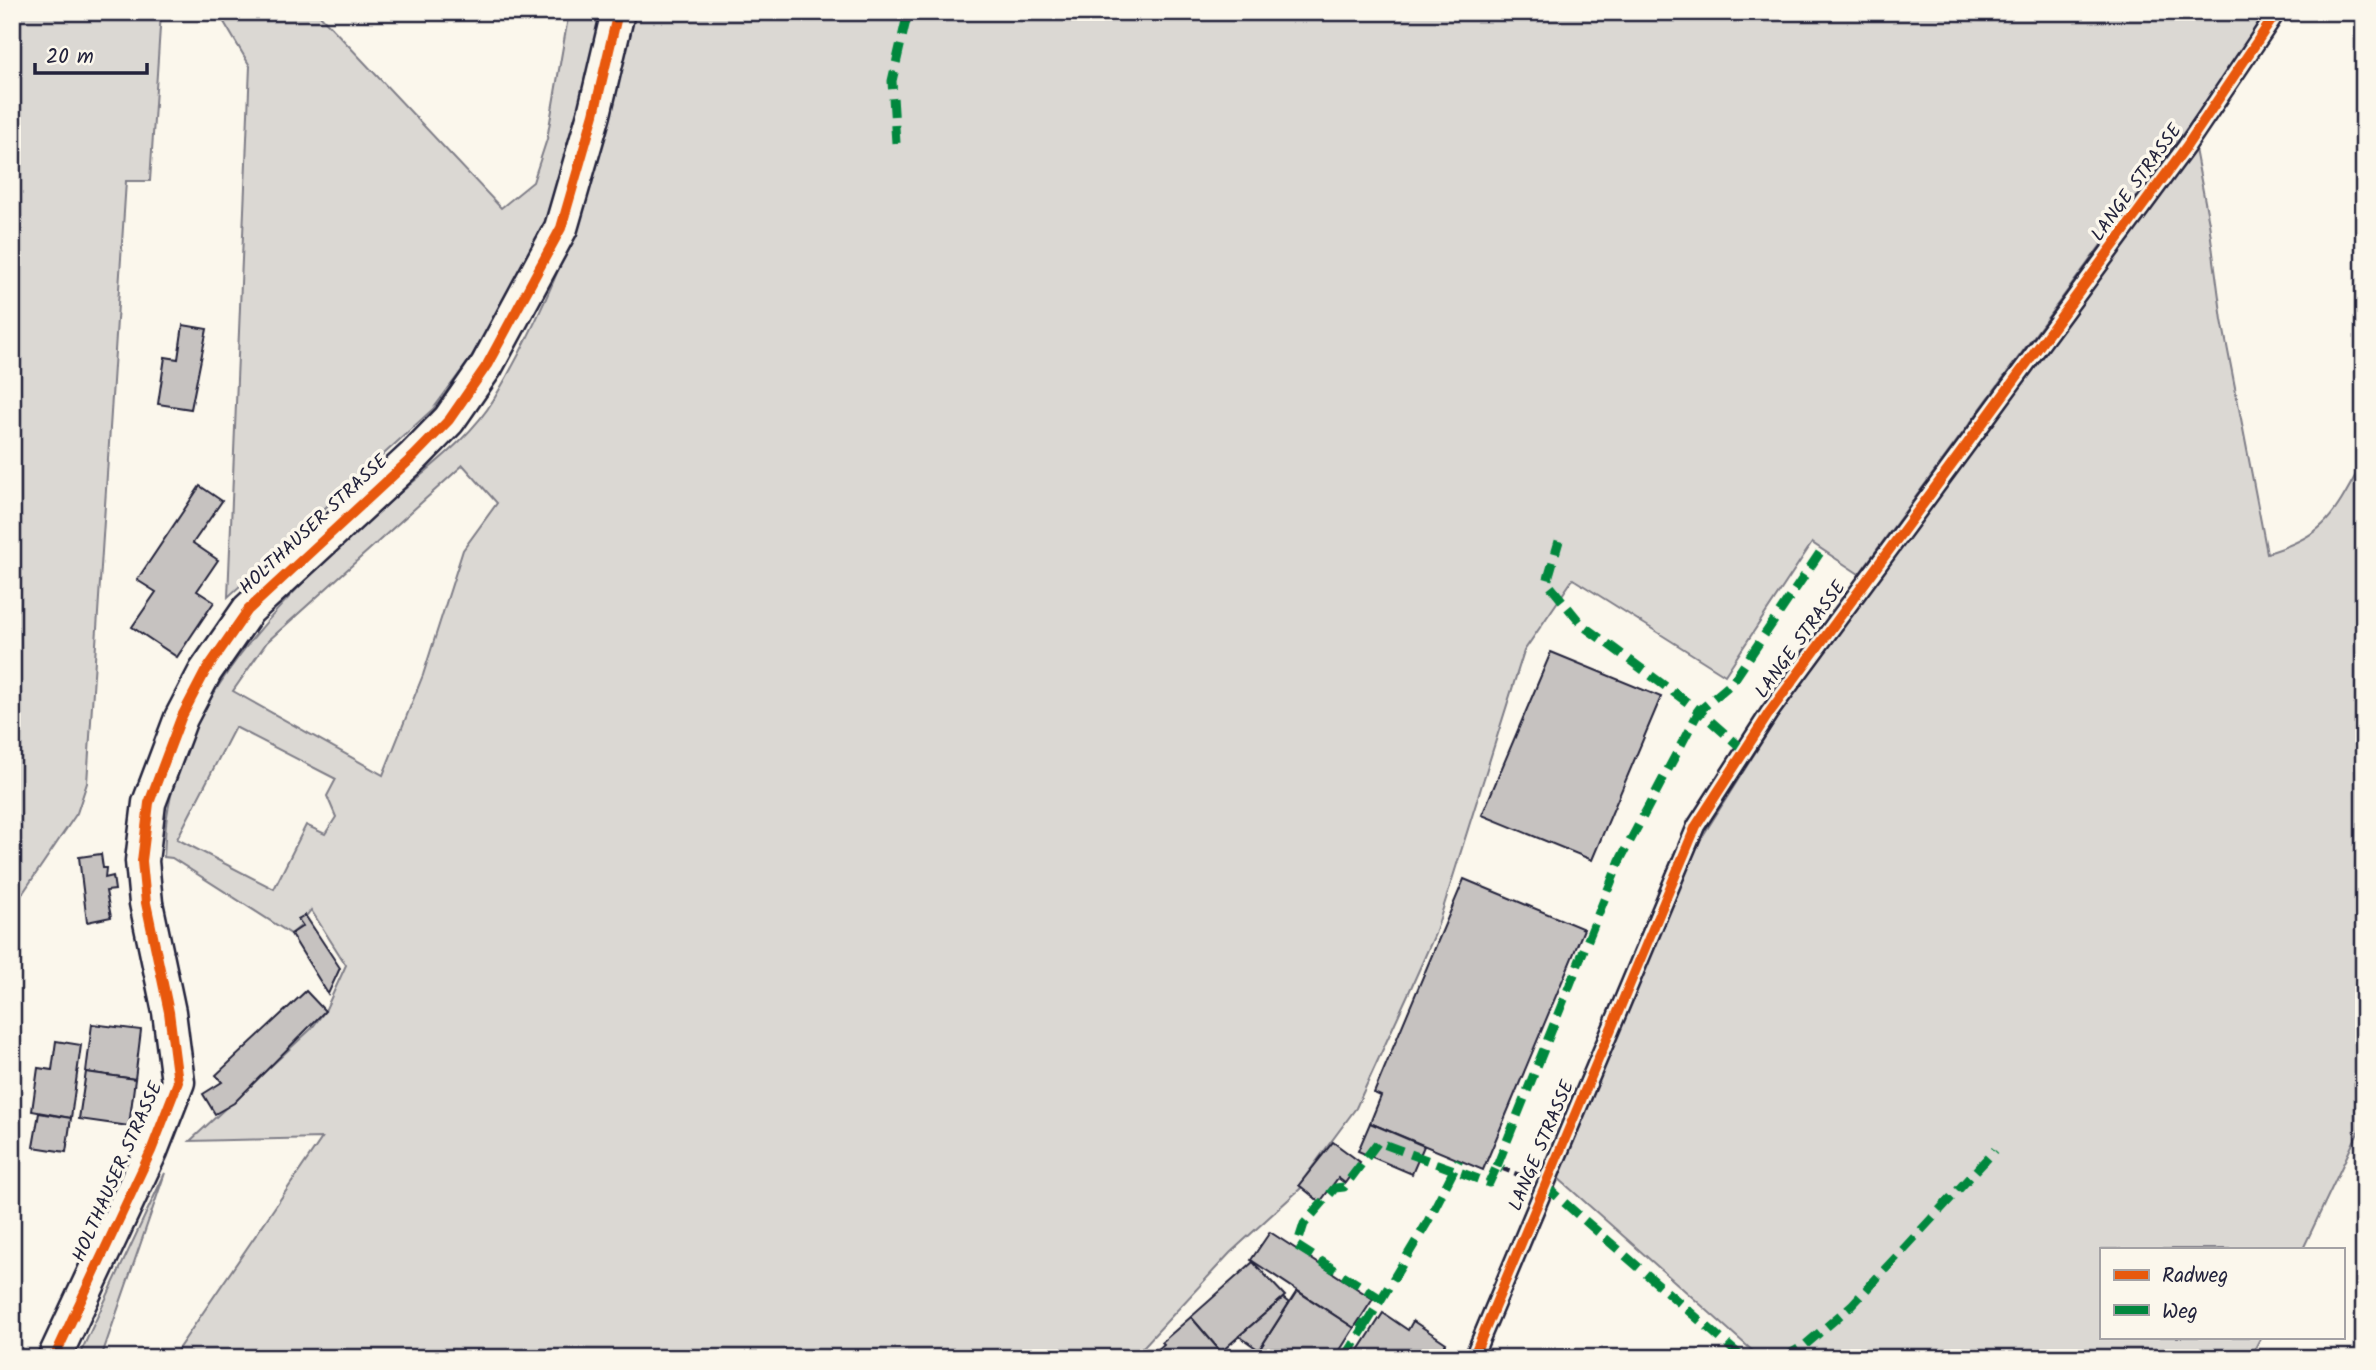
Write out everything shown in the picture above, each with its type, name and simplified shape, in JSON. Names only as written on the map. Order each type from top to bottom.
[{"type":"street","name":"HOLTHAUSER STRASSE","points":[[54,1358],[151,1151],[177,1082],[169,1012],[146,903],[142,861],[149,803],[181,718],[205,672],[248,610],[432,438],[449,420],[487,365],[561,228],[594,114],[618,12]]},
{"type":"lane","name":"LANGE STRASSE","points":[[1473,1358],[1696,826],[1769,713],[2186,147],[2277,12]]},
{"type":"path","points":[[1503,1169],[1529,1179]]},
{"type":"shaded area","points":[[12,12],[161,12],[150,181],[126,181],[87,783],[77,813],[12,909]]},
{"type":"shaded area","points":[[218,12],[317,12],[501,208],[533,182],[547,139],[569,12],[605,12],[582,108],[544,231],[470,359],[433,409],[228,597],[250,66]]},
{"type":"shaded area","points":[[632,12],[2264,12],[2237,60],[1859,574],[1812,543],[1725,675],[1573,579],[1524,651],[1435,934],[1356,1108],[1299,1185],[1301,1188],[1230,1253],[1133,1358],[172,1358],[322,1138],[190,1141],[311,1029],[325,1011],[346,965],[311,910],[298,919],[302,925],[291,934],[172,858],[164,857],[168,810],[181,762],[200,718],[225,676],[254,636],[322,564],[461,440],[494,399],[536,319],[571,236],[596,154]],"holes":[[[463,465],[497,503],[463,550],[423,675],[383,775],[233,691],[267,642]],[[235,727],[336,779],[327,796],[336,817],[325,834],[306,825],[274,889],[177,839]]]},
{"type":"shaded area","points":[[2195,149],[2209,223],[2222,320],[2267,553],[2304,538],[2328,520],[2364,460],[2364,1120],[2303,1248],[2100,1248],[2100,1338],[2260,1338],[2250,1358],[1749,1358],[1754,1352],[1558,1178],[1692,853],[1782,710]]},
{"type":"shaded area","points":[[165,1173],[101,1358],[78,1358]]},
{"type":"building","points":[[183,325],[207,329],[191,409],[158,404],[165,357],[178,359]]},
{"type":"building","points":[[200,486],[222,501],[193,543],[218,560],[197,591],[214,602],[177,657],[132,627],[156,592],[137,580]]},
{"type":"building","points":[[1551,652],[1661,697],[1592,860],[1482,815]]},
{"type":"building","points":[[101,854],[103,868],[106,868],[105,878],[113,876],[115,890],[106,891],[111,917],[87,922],[79,857]]},
{"type":"building","points":[[1464,879],[1584,929],[1483,1170],[1370,1123],[1381,1096],[1374,1093]]},
{"type":"building","points":[[305,915],[340,968],[328,994],[291,934],[303,926],[298,919]]},
{"type":"building","points":[[306,991],[325,1011],[234,1103],[215,1114],[203,1094],[222,1082],[216,1075]]},
{"type":"building","points":[[92,1024],[141,1030],[135,1079],[86,1072]]},
{"type":"building","points":[[56,1041],[81,1045],[71,1118],[32,1111],[38,1068],[52,1070]]},
{"type":"building","points":[[86,1072],[135,1079],[129,1126],[79,1119]]},
{"type":"building","points":[[39,1113],[71,1118],[66,1152],[33,1147]]},
{"type":"building","points":[[1370,1123],[1424,1146],[1412,1174],[1358,1151]]},
{"type":"building","points":[[1333,1142],[1360,1162],[1345,1183],[1338,1178],[1320,1202],[1299,1185]]},
{"type":"building","points":[[1270,1232],[1373,1299],[1354,1328],[1251,1260]]},
{"type":"building","points":[[1253,1262],[1285,1296],[1221,1352],[1191,1317]]},
{"type":"building","points":[[1297,1291],[1354,1328],[1335,1358],[1272,1358],[1259,1350]]},
{"type":"building","points":[[1283,1298],[1289,1303],[1259,1350],[1239,1336]]},
{"type":"building","points":[[1383,1313],[1408,1330],[1413,1321],[1446,1343],[1436,1358],[1354,1358]]},
{"type":"building","points":[[1191,1317],[1226,1358],[1148,1358],[1164,1344],[1162,1342]]},
{"type":"marked path","points":[[896,143],[892,81],[908,12]]},
{"type":"marked path","points":[[1497,1166],[1620,860],[1699,711],[1582,625],[1547,582],[1559,541]]},
{"type":"marked path","points":[[1745,751],[1699,711],[1732,683],[1821,551]]},
{"type":"marked path","points":[[1381,1299],[1297,1246],[1304,1224],[1335,1188],[1344,1187],[1378,1142],[1489,1183],[1497,1166],[1503,1169]]},
{"type":"marked path","points":[[1783,1358],[1805,1345],[1852,1305],[1995,1150]]},
{"type":"marked path","points":[[1365,1326],[1427,1223],[1459,1160]]},
{"type":"marked path","points":[[1544,1185],[1743,1358]]},
{"type":"marked path","points":[[1345,1358],[1365,1326],[1359,1322]]},
{"type":"cycle path","points":[[54,1358],[151,1151],[178,1082],[169,1012],[146,903],[142,861],[149,803],[181,718],[205,672],[248,610],[414,456],[449,420],[487,365],[561,228],[594,114],[618,12]]},
{"type":"cycle path","points":[[1473,1358],[1696,826],[1769,713],[2186,147],[2277,12]]}]
